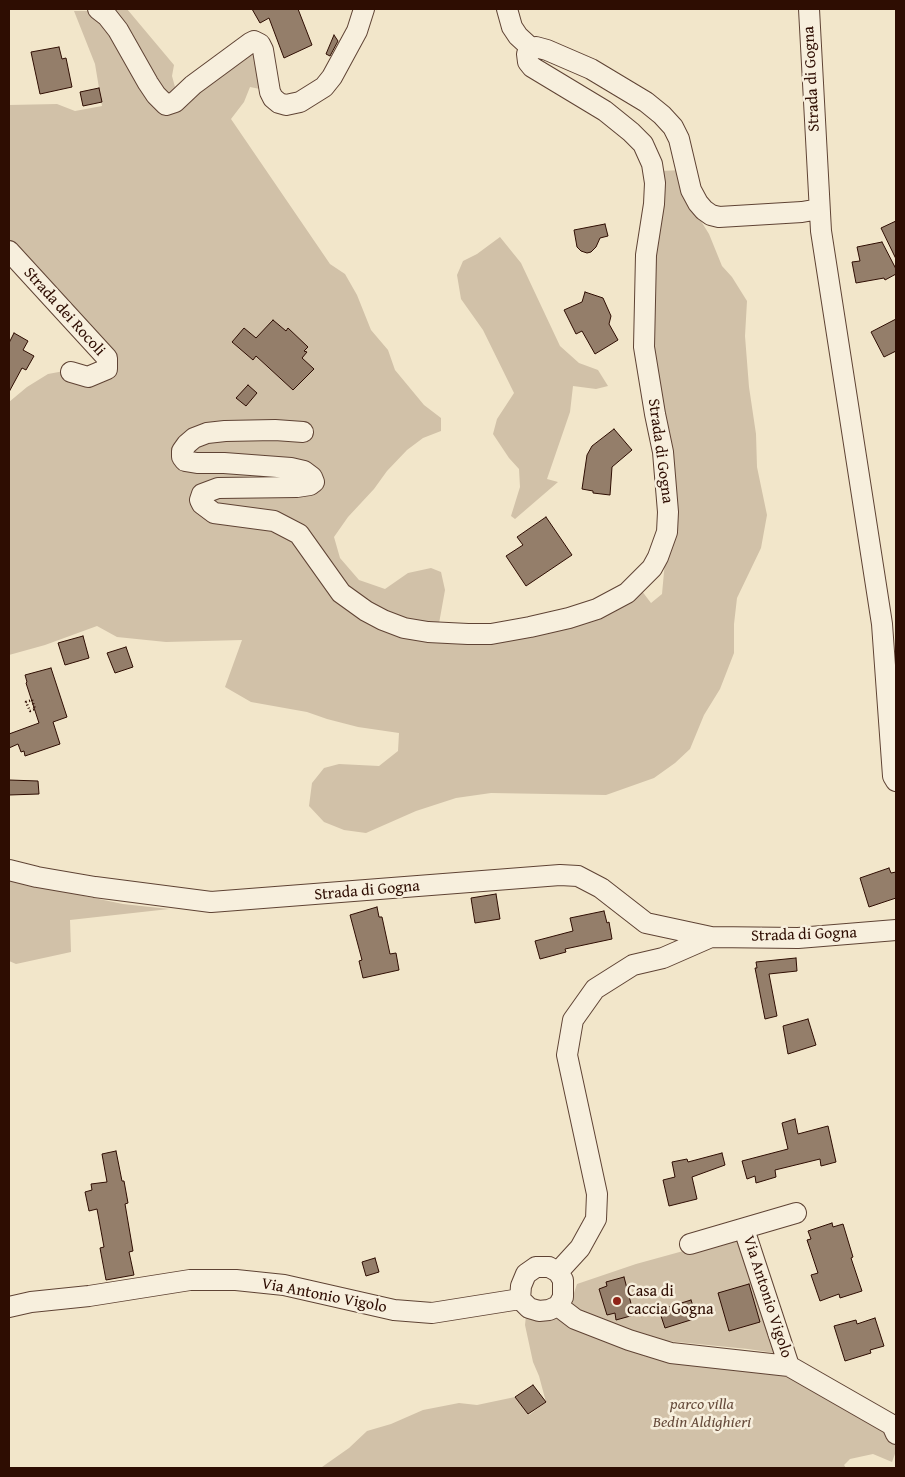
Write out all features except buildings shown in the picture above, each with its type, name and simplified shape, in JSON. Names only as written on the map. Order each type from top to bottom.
[{"type":"street","points":[[98,9],[108,16],[118,30],[148,83],[166,105],[175,102],[194,85],[254,41],[260,44],[263,50],[270,92],[273,98],[279,103],[286,105],[300,102],[324,87],[332,77],[357,31],[364,9]]},
{"type":"street","points":[[507,9],[512,27],[518,36],[531,48],[536,47],[547,50],[591,69],[646,102],[662,115],[673,127],[679,139],[691,190],[698,203],[711,215],[719,217],[802,212],[820,209]]},
{"type":"street","name":"Strada di Gogna","points":[[809,9],[821,231],[889,621],[893,776],[896,781]]},
{"type":"street","name":"Strada di Gogna","points":[[303,432],[225,430],[207,433],[194,438],[186,444],[182,451],[182,457],[185,461],[197,463],[291,468],[304,471],[312,477],[314,482],[310,485],[297,487],[218,488],[202,494],[200,500],[202,504],[214,513],[274,521],[299,534],[341,593],[366,612],[383,620],[404,628],[428,632],[491,634],[569,618],[596,609],[627,593],[652,568],[658,557],[666,532],[668,512],[664,452],[655,414],[644,347],[646,255],[654,204],[652,164],[643,144],[631,132],[605,111],[532,67],[528,62],[527,54],[531,48]]},
{"type":"street","name":"Strada dei Rocoli","points":[[9,251],[107,358],[107,370],[88,377],[72,372]]},
{"type":"street","name":"Strada di Gogna","points":[[635,328],[639,345],[644,347]]},
{"type":"street","name":"Strada di Gogna","points":[[9,870],[95,887],[211,902],[560,875],[578,876],[601,888],[646,923],[711,938],[798,938],[896,930]]},
{"type":"street","name":"Strada di Gogna","points":[[558,1272],[580,1248],[596,1219],[598,1194],[567,1055],[573,1020],[595,989],[634,965],[663,958],[711,938]]},
{"type":"street","name":"Via Antonio Vigolo","points":[[690,1244],[796,1213]]},
{"type":"street","name":"Via Antonio Vigolo","points":[[744,1229],[789,1366]]},
{"type":"street","points":[[536,1267],[549,1267],[558,1272],[563,1280],[564,1288],[563,1297],[558,1306],[549,1310],[539,1311],[529,1308],[520,1299],[521,1286],[526,1274],[536,1267]]},
{"type":"street","name":"Via Antonio Vigolo","points":[[9,1307],[30,1302],[88,1296],[190,1280],[236,1280],[284,1285],[394,1310],[432,1313],[520,1299]]},
{"type":"street","name":"Via Antonio Vigolo","points":[[558,1306],[575,1319],[629,1340],[671,1353],[789,1366],[895,1427]]},
{"type":"green space","points":[[98,9],[127,9],[174,65],[172,76],[175,87],[175,101],[254,41],[260,89],[250,87],[244,102],[231,119],[330,264],[345,274],[357,295],[371,330],[388,350],[395,370],[424,405],[441,418],[441,431],[423,438],[407,450],[348,517],[334,537],[340,558],[359,580],[385,589],[408,573],[431,568],[441,572],[445,590],[438,629],[570,622],[635,582],[651,603],[662,594],[665,561],[649,360],[661,171],[682,170],[691,205],[709,234],[722,266],[732,277],[747,301],[745,336],[749,387],[756,434],[757,467],[767,515],[761,548],[737,598],[734,624],[734,653],[720,689],[704,715],[690,749],[675,763],[654,778],[606,795],[491,793],[456,798],[416,811],[366,833],[344,830],[324,822],[309,806],[312,783],[324,768],[339,764],[379,766],[398,751],[399,733],[358,727],[307,712],[251,702],[225,687],[242,640],[166,642],[117,637],[97,626],[45,645],[9,655],[9,402],[27,387],[48,374],[107,363],[9,244],[9,105],[57,104],[75,111],[102,106],[95,64],[74,11],[88,11],[106,15]]},
{"type":"green space","points":[[500,237],[521,263],[560,346],[579,363],[598,370],[608,386],[596,389],[573,386],[570,412],[547,479],[558,482],[515,519],[511,516],[520,487],[519,469],[493,434],[497,419],[514,393],[483,330],[461,299],[457,275],[463,261],[477,254]]},
{"type":"green space","points":[[9,878],[123,904],[169,909],[70,920],[71,952],[16,964],[9,961]]},
{"type":"green space","points":[[745,1234],[781,1354],[667,1341],[572,1311],[573,1296],[577,1284],[636,1264]]},
{"type":"green space","name":"parco villa Bedin Aldighieri","points":[[526,1316],[554,1318],[668,1356],[807,1375],[892,1425],[896,1451],[892,1462],[873,1454],[850,1459],[844,1465],[846,1468],[313,1468],[322,1467],[349,1448],[367,1431],[391,1424],[423,1410],[459,1403],[477,1405],[515,1397],[529,1415],[546,1402],[533,1362],[525,1325]]},
{"type":"place","name":"Casa di caccia Gogna","points":[[617,1301]]}]
